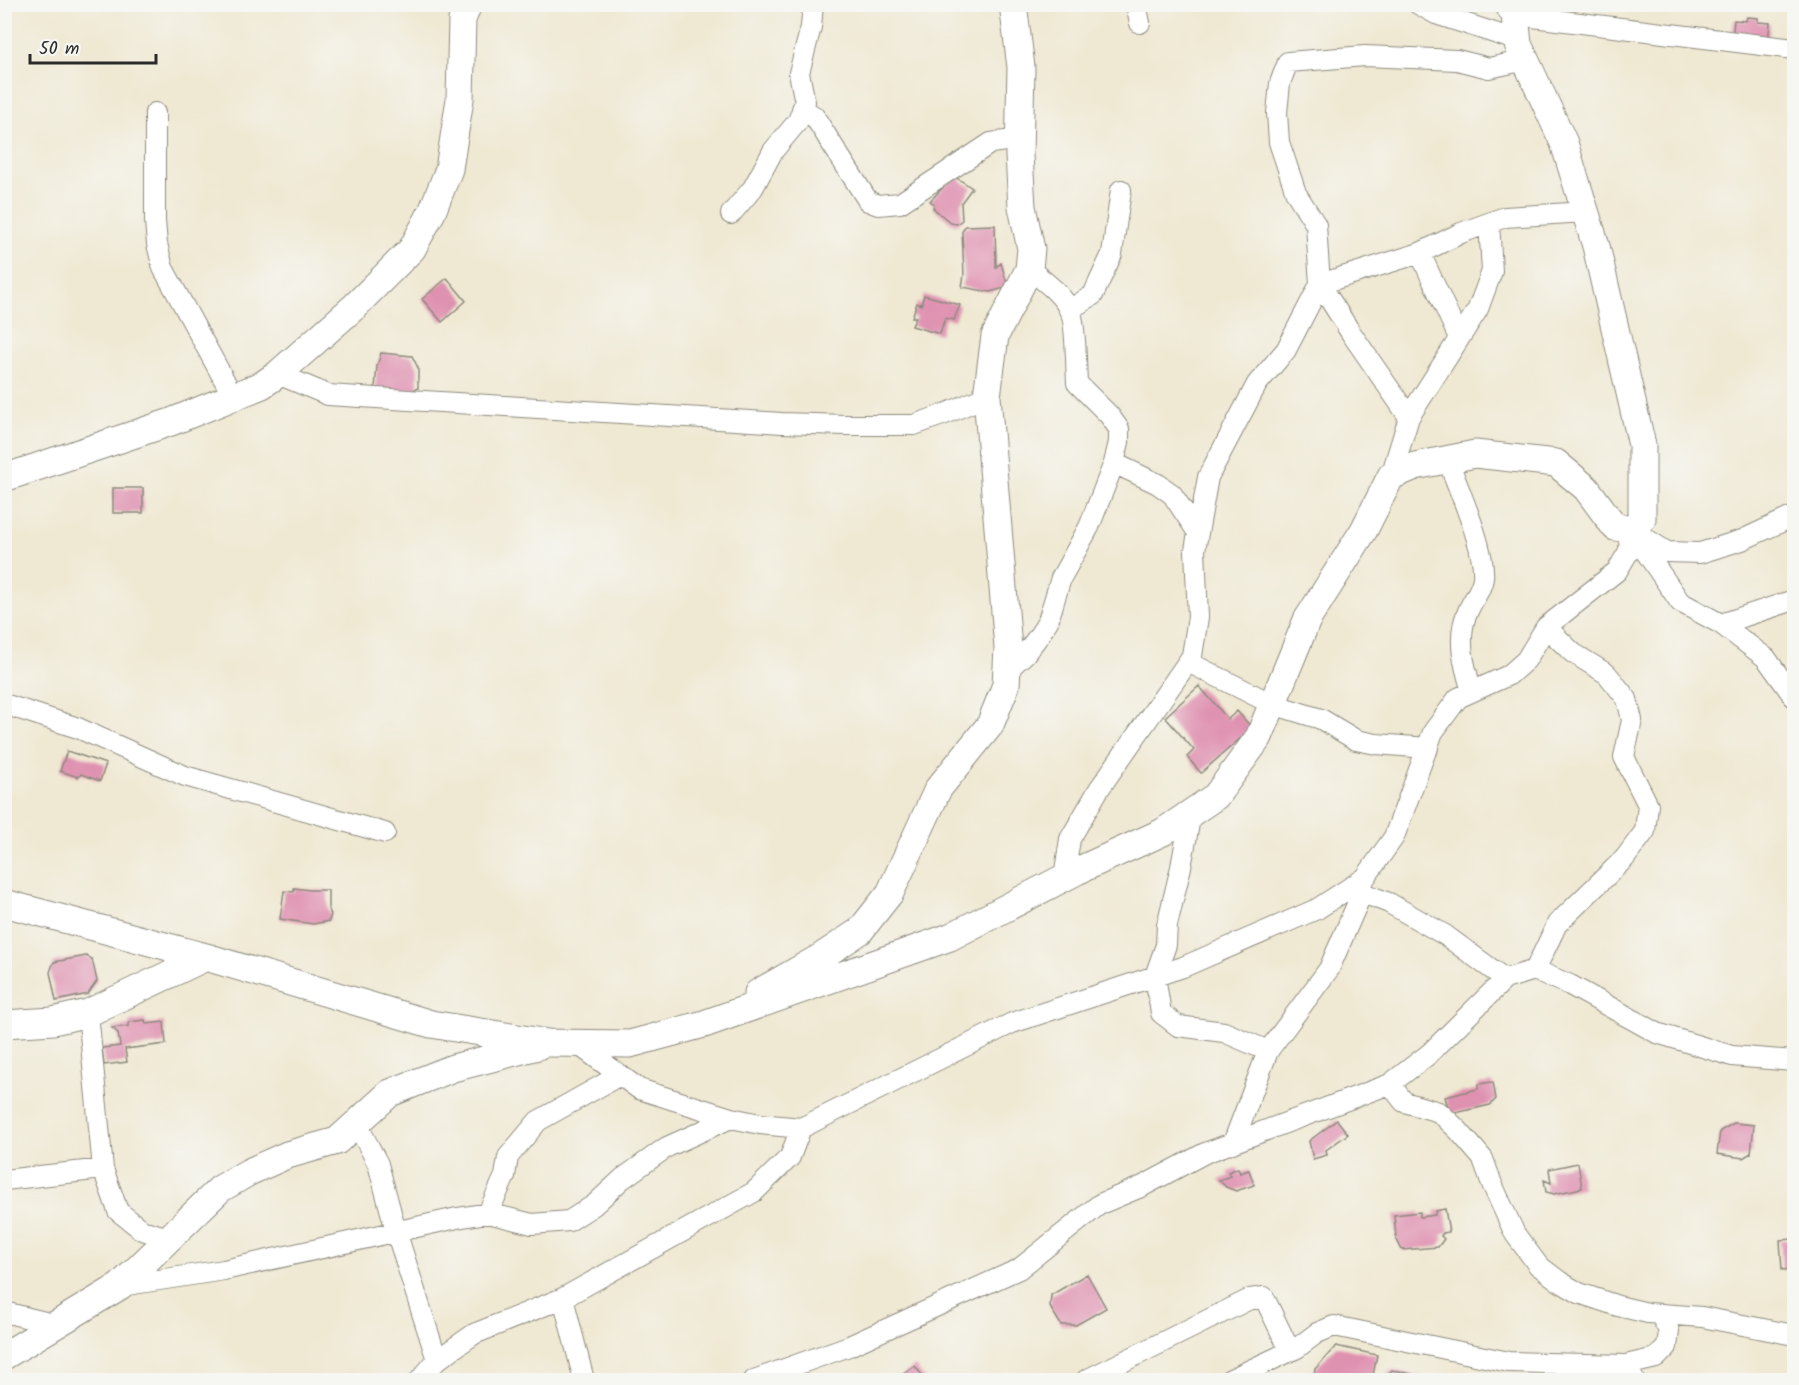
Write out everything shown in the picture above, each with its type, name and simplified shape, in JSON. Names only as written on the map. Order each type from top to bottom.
[{"type":"street","points":[[4,478],[171,422],[262,385],[278,374],[354,307],[412,249],[432,212],[449,169],[460,99],[462,20],[468,4]]},
{"type":"street","points":[[731,214],[753,188],[773,151],[798,121],[805,102],[799,73],[811,27],[813,4]]},
{"type":"street","points":[[704,1024],[821,957],[860,931],[890,893],[938,789],[990,725],[1006,685],[1008,648],[987,396],[995,336],[1029,269],[1031,249],[1022,207],[1020,139],[1022,67],[1013,4]]},
{"type":"street","points":[[1418,4],[1436,14],[1516,30],[1794,49]]},
{"type":"street","points":[[1233,1143],[1268,1051],[1329,969],[1356,890],[1394,837],[1433,732],[1458,698],[1509,675],[1526,660],[1546,627],[1617,571],[1629,551],[1630,529],[1642,519],[1642,445],[1596,246],[1564,143],[1516,30]]},
{"type":"street","points":[[1409,417],[1320,284],[1316,225],[1296,193],[1279,142],[1276,113],[1280,83],[1288,62],[1365,56],[1457,60],[1489,68],[1516,30]]},
{"type":"street","points":[[802,109],[814,116],[868,201],[878,205],[900,203],[991,143],[1020,139]]},
{"type":"street","points":[[155,113],[155,221],[157,244],[163,268],[233,396]]},
{"type":"street","points":[[1070,310],[1093,295],[1112,254],[1121,190]]},
{"type":"street","points":[[1064,877],[1070,839],[1099,789],[1192,656],[1198,617],[1195,550],[1208,477],[1257,384],[1287,350],[1320,284],[1420,253],[1461,233],[1505,218],[1586,212]]},
{"type":"street","points":[[4,903],[206,957],[431,1024],[548,1043],[630,1044],[704,1024],[950,937],[1064,877],[1163,832],[1216,796],[1259,736],[1307,620],[1364,530],[1391,476],[1409,417],[1478,309],[1492,271],[1489,223]]},
{"type":"street","points":[[1420,253],[1459,338]]},
{"type":"street","points":[[1007,670],[1025,654],[1048,621],[1061,578],[1089,527],[1114,463],[1119,442],[1119,429],[1077,383],[1070,310],[1052,288],[1029,269]]},
{"type":"street","points":[[278,374],[328,394],[746,421],[845,425],[914,425],[987,396]]},
{"type":"street","points":[[1391,476],[1415,466],[1475,454],[1556,463],[1586,488],[1616,527],[1630,529],[1667,552],[1700,553],[1742,540],[1794,516]]},
{"type":"street","points":[[1448,460],[1483,562],[1483,579],[1479,592],[1467,613],[1461,639],[1465,668],[1472,691]]},
{"type":"street","points":[[1114,463],[1158,484],[1172,494],[1198,533]]},
{"type":"street","points":[[1630,529],[1680,602],[1720,624],[1766,658],[1794,698]]},
{"type":"street","points":[[1720,624],[1794,600]]},
{"type":"street","points":[[1535,970],[1557,924],[1625,858],[1645,831],[1648,805],[1624,756],[1632,720],[1627,699],[1607,674],[1573,653],[1546,627]]},
{"type":"street","points":[[1188,662],[1272,704],[1321,719],[1356,740],[1428,748]]},
{"type":"street","points":[[4,704],[78,728],[185,776],[385,833]]},
{"type":"street","points":[[1191,813],[1167,925],[1166,945],[1155,976],[1161,1013],[1178,1026],[1224,1032],[1268,1051]]},
{"type":"street","points":[[576,1043],[639,1089],[731,1118],[760,1124],[801,1128],[1012,1023],[1183,967],[1356,890],[1389,903],[1445,935],[1504,979]]},
{"type":"street","points":[[4,1024],[53,1021],[88,1013],[206,957]]},
{"type":"street","points":[[754,1380],[849,1346],[1019,1269],[1100,1204],[1143,1186],[1205,1153],[1390,1084],[1429,1054],[1504,979],[1535,970],[1570,985],[1657,1033],[1732,1056],[1794,1061]]},
{"type":"street","points":[[88,1013],[103,1169],[118,1211],[142,1230],[169,1239]]},
{"type":"street","points":[[4,1356],[120,1286],[220,1189],[249,1172],[287,1155],[337,1141],[390,1093],[453,1068],[548,1043]]},
{"type":"street","points":[[488,1213],[505,1176],[508,1157],[538,1121],[620,1075]]},
{"type":"street","points":[[1390,1084],[1404,1102],[1439,1112],[1483,1159],[1515,1234],[1538,1265],[1559,1281],[1579,1293],[1618,1306],[1660,1314],[1702,1317],[1794,1335]]},
{"type":"street","points":[[120,1286],[224,1270],[396,1231],[488,1213],[532,1224],[569,1221],[594,1205],[622,1179],[667,1147],[731,1118]]},
{"type":"street","points":[[357,1124],[378,1164],[396,1231],[437,1360]]},
{"type":"street","points":[[420,1380],[437,1360],[474,1334],[563,1298],[754,1192],[790,1156],[801,1128]]},
{"type":"street","points":[[4,1180],[103,1169]]},
{"type":"street","points":[[1086,1380],[1250,1299],[1264,1297],[1290,1351]]},
{"type":"street","points":[[563,1298],[584,1380]]},
{"type":"street","points":[[4,1312],[57,1325]]},
{"type":"street","points":[[1228,1380],[1290,1351],[1317,1333],[1334,1326],[1509,1362],[1630,1372],[1656,1358],[1667,1347],[1670,1331],[1660,1314]]},
{"type":"building","points":[[1747,17],[1758,18],[1758,22],[1770,23],[1768,44],[1732,41],[1734,20],[1746,21]]},
{"type":"building","points":[[954,176],[972,188],[961,203],[962,220],[957,224],[951,223],[933,208],[934,204],[930,201]]},
{"type":"building","points":[[995,225],[996,267],[1001,263],[1008,287],[990,292],[962,287],[964,275],[962,232],[965,226]]},
{"type":"building","points":[[447,278],[466,301],[442,322],[422,299]]},
{"type":"building","points":[[924,295],[960,305],[954,320],[945,318],[940,334],[912,326],[916,317],[912,317],[917,303],[921,305]]},
{"type":"building","points":[[381,353],[412,356],[418,368],[418,388],[398,396],[379,393],[379,388],[375,388]]},
{"type":"building","points":[[113,488],[143,488],[143,513],[113,513]]},
{"type":"building","points":[[1199,686],[1228,719],[1237,711],[1252,728],[1201,773],[1187,757],[1194,750],[1165,717]]},
{"type":"building","points":[[67,751],[106,764],[100,781],[81,774],[78,777],[60,771]]},
{"type":"building","points":[[294,888],[328,890],[328,909],[331,914],[329,921],[313,924],[280,919],[284,891],[294,892]]},
{"type":"building","points":[[86,956],[92,959],[97,981],[88,994],[56,1001],[50,972],[54,962]]},
{"type":"building","points":[[145,1020],[146,1024],[164,1022],[166,1044],[125,1049],[127,1062],[104,1065],[102,1048],[120,1046],[118,1033],[112,1028],[129,1026],[129,1022]]},
{"type":"building","points":[[1493,1082],[1496,1099],[1490,1105],[1450,1114],[1445,1097],[1478,1089],[1478,1084]]},
{"type":"building","points":[[1337,1120],[1348,1134],[1326,1150],[1327,1155],[1313,1159],[1309,1141]]},
{"type":"building","points":[[1734,1123],[1754,1125],[1751,1153],[1743,1158],[1717,1154],[1720,1131]]},
{"type":"building","points":[[1578,1163],[1582,1188],[1554,1194],[1546,1192],[1544,1180],[1551,1183],[1549,1169]]},
{"type":"building","points":[[1238,1168],[1240,1173],[1249,1170],[1254,1185],[1236,1191],[1226,1187],[1219,1180],[1230,1176],[1228,1172]]},
{"type":"building","points":[[1445,1209],[1449,1232],[1443,1233],[1441,1236],[1444,1239],[1438,1247],[1402,1250],[1396,1238],[1394,1215],[1420,1212],[1420,1217],[1435,1215],[1435,1211]]},
{"type":"building","points":[[1794,1239],[1794,1269],[1782,1270],[1780,1240]]},
{"type":"building","points":[[1087,1274],[1106,1308],[1076,1325],[1061,1325],[1050,1307],[1051,1295]]},
{"type":"building","points":[[1336,1346],[1377,1355],[1372,1380],[1313,1380],[1315,1369]]},
{"type":"building","points":[[915,1366],[926,1380],[895,1380]]},
{"type":"building","points":[[1392,1370],[1421,1376],[1420,1380],[1382,1380]]}]
